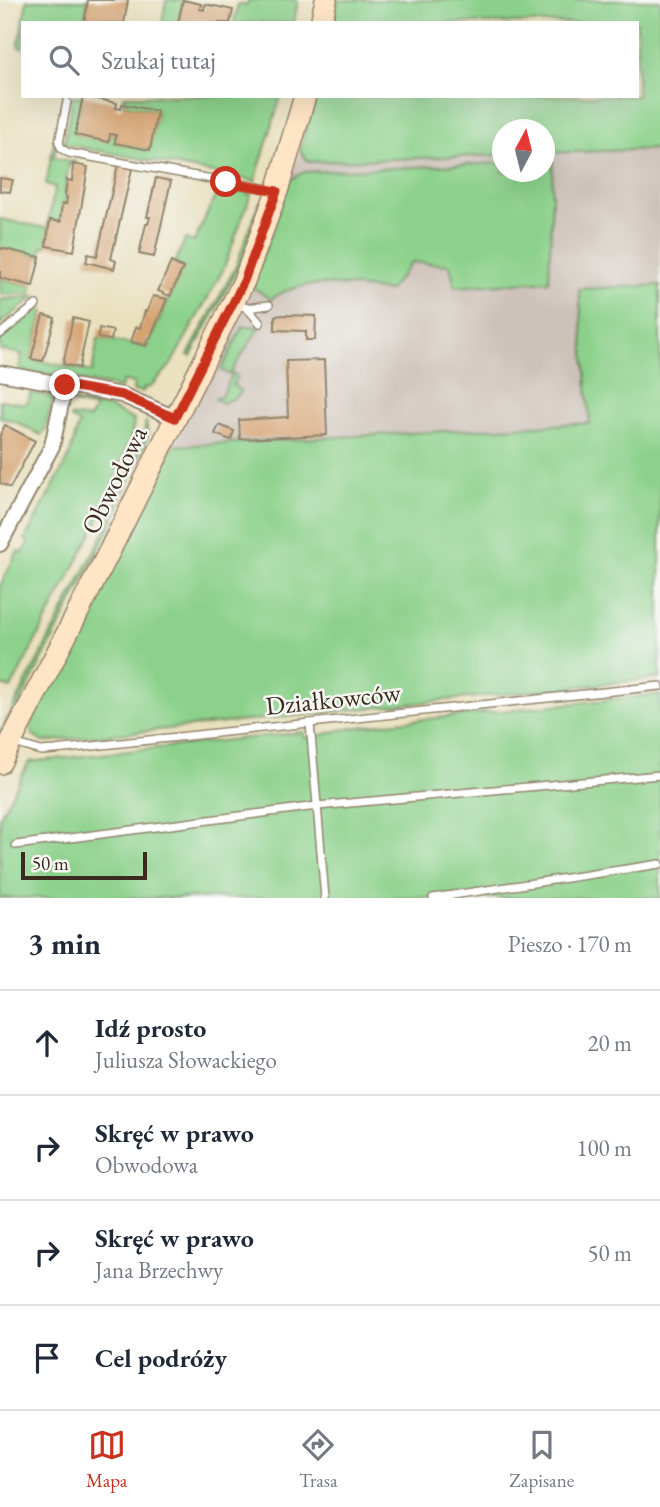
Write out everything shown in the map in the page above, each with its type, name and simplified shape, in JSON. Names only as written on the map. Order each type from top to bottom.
[{"type":"main road","points":[[321,21],[326,0]]},
{"type":"main road","name":"Obwodowa","points":[[0,763],[175,418],[240,306],[304,98]]},
{"type":"street","points":[[0,373],[122,395],[175,418]]},
{"type":"street","points":[[0,544],[52,446],[65,385]]},
{"type":"lane","points":[[67,102],[60,142],[62,149],[69,153],[277,191]]},
{"type":"lane","points":[[0,334],[36,305]]},
{"type":"lane","points":[[240,306],[269,305]]},
{"type":"lane","points":[[240,306],[260,323]]},
{"type":"lane","name":"Działkowców","points":[[11,741],[41,751],[55,750],[660,686]]},
{"type":"lane","points":[[310,723],[325,898]]},
{"type":"lane","points":[[16,845],[317,806],[660,775]]},
{"type":"lane","points":[[433,898],[660,863]]},
{"type":"shaded area","points":[[660,149],[660,285],[580,289],[590,423],[174,446],[250,290],[300,151],[309,162],[492,155],[492,182],[555,182],[555,153]]},
{"type":"green space","points":[[27,0],[88,0],[84,21],[23,21]]},
{"type":"green space","points":[[166,0],[183,0],[178,21],[162,21]]},
{"type":"green space","points":[[249,0],[298,0],[294,21],[234,21],[238,4],[247,5]]},
{"type":"green space","points":[[338,0],[660,0],[660,149],[555,153],[555,119],[492,119],[492,155],[309,162],[300,151],[313,98],[639,98],[639,21],[333,21]]},
{"type":"green space","points":[[73,98],[83,98],[76,135],[108,141],[110,134],[116,135],[115,143],[150,149],[157,111],[123,104],[123,98],[280,98],[255,181],[64,144]]},
{"type":"green space","points":[[62,100],[54,158],[76,162],[69,165],[65,188],[66,204],[62,204],[60,220],[62,222],[50,221],[46,247],[42,247],[40,257],[0,248],[0,219],[47,228],[55,187],[46,184]]},
{"type":"green space","points":[[492,163],[492,182],[552,182],[549,281],[455,287],[450,265],[412,262],[389,291],[344,285],[313,285],[298,287],[271,299],[254,288],[253,282],[290,180],[304,172]]},
{"type":"green space","points":[[201,180],[251,194],[223,270],[170,366],[150,387],[144,388],[143,392],[133,391],[134,383],[123,381],[121,388],[75,378],[21,371],[19,368],[22,354],[0,350],[0,339],[38,310],[44,310],[31,359],[92,372],[98,338],[147,347],[183,268],[175,263],[185,239],[194,242],[219,188],[199,184]]},
{"type":"green space","points":[[259,204],[261,210],[243,259],[191,356],[188,355],[235,268]]},
{"type":"green space","points":[[0,278],[33,286],[31,293],[1,295]]},
{"type":"green space","points":[[660,285],[660,678],[42,742],[31,733],[31,722],[174,446],[590,423],[579,289]]},
{"type":"green space","points":[[36,296],[0,324],[0,300]]},
{"type":"green space","points":[[242,327],[259,328],[231,372],[237,376],[233,385],[241,391],[238,396],[223,403],[215,399],[221,397],[232,376],[221,370]]},
{"type":"green space","points":[[30,393],[51,396],[53,399],[41,435],[0,417],[0,400],[25,404]]},
{"type":"green space","points":[[68,402],[110,408],[134,420],[132,434],[99,519],[11,688],[0,685],[0,586],[18,551],[23,553],[29,542],[25,539],[69,457],[79,423],[70,418],[71,416],[89,419],[95,408]]},
{"type":"green space","points":[[146,421],[146,443],[108,532],[0,742],[0,733],[107,527],[143,440]]},
{"type":"green space","points":[[660,694],[660,898],[0,898],[0,816],[29,762],[303,732],[305,738],[388,723]]},
{"type":"building","points":[[88,0],[128,0],[124,21],[84,21]]},
{"type":"building","points":[[183,0],[201,4],[200,9],[204,10],[205,4],[233,10],[230,21],[178,21]]},
{"type":"building","points":[[83,98],[117,103],[116,108],[121,109],[122,104],[157,111],[150,150],[115,143],[116,135],[110,134],[109,142],[75,135]]},
{"type":"building","points":[[73,164],[88,167],[74,251],[46,246],[50,220],[62,222],[62,204],[66,204],[67,180],[72,181]]},
{"type":"building","points":[[118,165],[132,169],[111,259],[116,261],[114,269],[86,262],[88,254],[97,256]]},
{"type":"building","points":[[0,178],[13,180],[10,192],[0,191]]},
{"type":"building","points":[[156,178],[171,181],[154,257],[139,254],[150,217],[147,217]]},
{"type":"building","points":[[0,248],[40,257],[33,286],[0,278]]},
{"type":"building","points":[[171,262],[183,268],[170,296],[158,291]]},
{"type":"building","points":[[153,296],[167,299],[150,339],[148,338],[146,346],[131,342],[136,327],[140,328]]},
{"type":"building","points":[[43,315],[55,318],[43,361],[31,359]]},
{"type":"building","points":[[275,316],[316,316],[315,340],[306,340],[306,331],[275,330]]},
{"type":"building","points":[[73,318],[89,322],[79,368],[63,364]]},
{"type":"building","points":[[99,328],[113,331],[111,340],[98,338]]},
{"type":"building","points":[[324,360],[327,435],[240,439],[239,420],[288,417],[286,361]]},
{"type":"building","points":[[5,425],[35,441],[10,488],[0,483],[0,435]]},
{"type":"building","points":[[219,425],[234,431],[231,440],[215,434]]},
{"type":"route","points":[[65,385],[122,395],[175,418],[244,281],[277,191],[226,182]]}]
